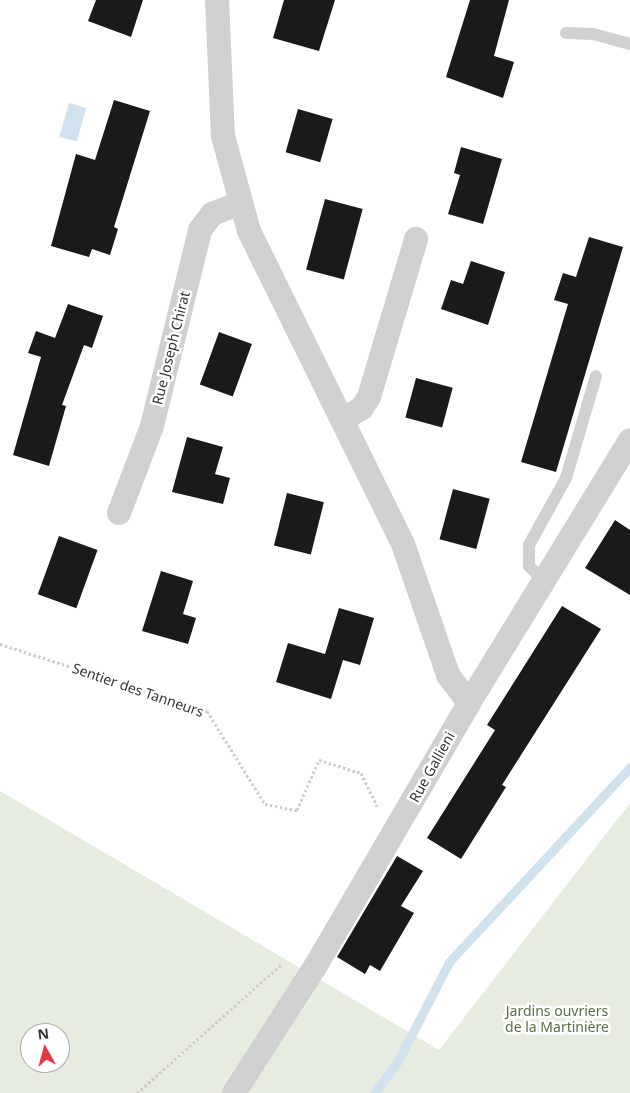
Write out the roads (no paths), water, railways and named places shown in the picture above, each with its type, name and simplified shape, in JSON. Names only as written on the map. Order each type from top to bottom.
[{"type":"street","points":[[217,0],[223,136],[240,204],[403,544],[448,675],[458,694],[469,703]]},
{"type":"street","name":"Rue Joseph Chirat","points":[[119,513],[152,426],[200,230],[212,214],[240,204]]},
{"type":"street","points":[[342,420],[362,408],[369,396],[416,238]]},
{"type":"street","name":"Rue Gallieni","points":[[234,1093],[392,838],[469,703],[545,582],[630,440]]},
{"type":"lane","points":[[566,33],[585,32],[630,44]]},
{"type":"lane","points":[[545,582],[529,566],[529,545],[566,478],[596,376]]},
{"type":"water","points":[[69,103],[86,108],[77,142],[59,137]]},
{"type":"waterway","points":[[374,1093],[398,1061],[449,962],[630,767]]},
{"type":"park label","name":"Jardins ouvriers de la Martinière","points":[[557,1020]]}]
